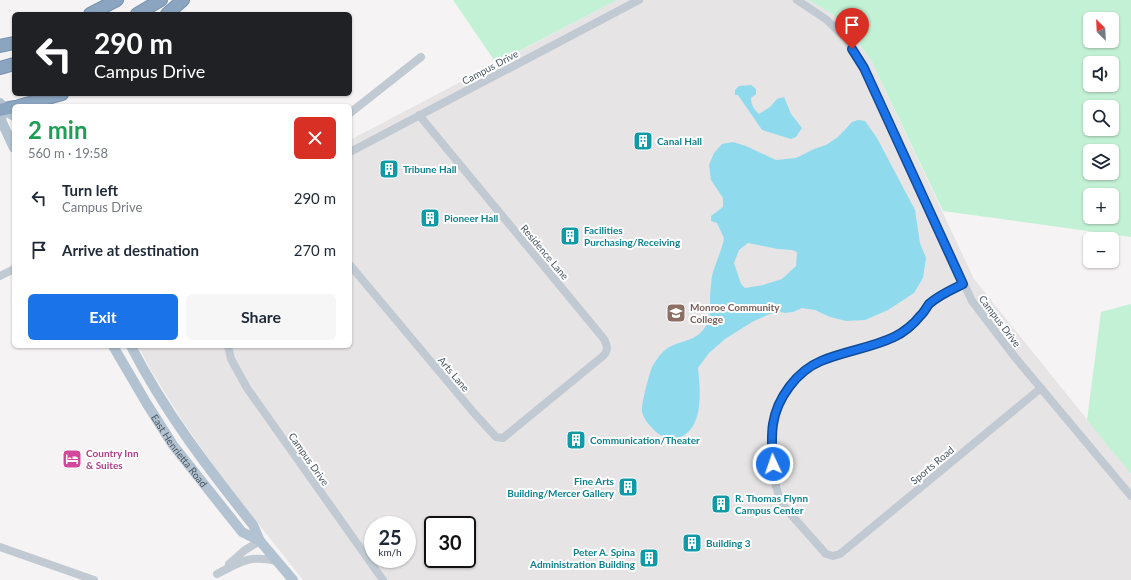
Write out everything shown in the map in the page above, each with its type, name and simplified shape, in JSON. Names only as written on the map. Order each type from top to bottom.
[{"type":"highway","points":[[94,12],[117,0]]},
{"type":"highway","points":[[140,12],[161,0]]},
{"type":"highway","points":[[169,12],[183,0]]},
{"type":"highway","points":[[0,43],[12,41]]},
{"type":"highway","points":[[0,46],[12,42]]},
{"type":"highway","points":[[0,68],[12,65]]},
{"type":"highway","points":[[25,104],[54,96]]},
{"type":"highway","points":[[43,104],[57,96]]},
{"type":"main road","points":[[12,114],[4,107],[1,120],[12,144]]},
{"type":"main road","name":"East Henrietta Road","points":[[114,348],[146,404],[173,445],[242,532],[260,541]]},
{"type":"main road","name":"East Henrietta Road","points":[[132,348],[166,407],[186,437],[253,525],[260,541],[293,580]]},
{"type":"street","name":"Campus Drive","points":[[352,151],[639,0]]},
{"type":"street","name":"Campus Drive","points":[[797,0],[827,20],[842,34],[864,68],[972,301],[1041,388],[1131,496]]},
{"type":"street","points":[[352,111],[421,57]]},
{"type":"street","name":"Residence Lane","points":[[419,115],[604,338],[607,346],[607,352],[556,395]]},
{"type":"street","name":"Arts Lane","points":[[352,267],[474,413],[496,437],[503,438],[556,395]]},
{"type":"street","points":[[0,276],[12,270]]},
{"type":"street","name":"Sports Road","points":[[963,284],[939,296],[928,305],[920,316],[895,337],[874,345],[822,360],[797,378],[779,404],[773,423],[772,441],[775,486],[787,510],[822,551],[830,556],[835,556],[844,552],[1041,388]]},
{"type":"street","name":"Campus Drive","points":[[228,348],[231,359],[247,388],[383,580]]},
{"type":"street","points":[[210,580],[245,550],[260,541]]},
{"type":"street","points":[[0,546],[94,580]]},
{"type":"street","points":[[217,574],[242,561],[259,558],[277,562]]},
{"type":"shaded area","name":"Monroe Community College","points":[[617,0],[808,0],[831,13],[848,29],[871,60],[974,279],[1131,474],[1131,580],[303,580],[219,474],[184,423],[150,369],[140,348],[352,348],[352,139]]},
{"type":"green space","points":[[453,0],[617,0],[496,63]]},
{"type":"green space","points":[[808,0],[1131,0],[1131,237],[1119,235],[1119,232],[1095,232],[943,211],[871,60],[848,29],[831,13]]},
{"type":"green space","points":[[1131,304],[1131,474],[1087,420],[1101,312]]},
{"type":"water","points":[[751,85],[756,89],[756,94],[751,98],[752,103],[754,109],[759,114],[770,107],[777,99],[784,97],[791,114],[802,128],[796,137],[791,139],[762,130],[738,95],[735,95],[735,90],[739,86]]},
{"type":"water","points":[[858,120],[865,121],[877,138],[915,210],[920,243],[926,258],[923,278],[914,293],[888,310],[865,320],[846,321],[830,317],[815,310],[802,308],[793,312],[785,313],[778,311],[752,322],[725,339],[709,353],[698,368],[700,397],[697,417],[693,426],[687,433],[678,438],[668,438],[658,434],[648,423],[642,412],[644,396],[652,367],[665,350],[699,335],[707,324],[709,318],[712,276],[724,238],[717,223],[711,221],[711,216],[723,207],[723,198],[711,180],[709,165],[714,153],[722,144],[733,142],[746,146],[776,160],[796,158],[826,145],[838,137],[852,122]],"holes":[[[748,243],[797,252],[796,266],[782,279],[763,285],[745,288],[741,284],[734,263],[739,250]]]},
{"type":"place","name":"Canal Hall","points":[[643,141]]},
{"type":"place","name":"Tribune Hall","points":[[389,169]]},
{"type":"place","name":"Pioneer Hall","points":[[430,218]]},
{"type":"place","name":"Facilities Purchasing/Receiving","points":[[570,236]]},
{"type":"place","name":"Monroe Community College","points":[[676,313]]},
{"type":"place","name":"Communication/Theater","points":[[576,440]]},
{"type":"place","name":"Country Inn & Suites","points":[[72,459]]},
{"type":"place","name":"Fine Arts Building/Mercer Gallery","points":[[628,487]]},
{"type":"place","name":"R. Thomas Flynn Campus Center","points":[[721,504]]},
{"type":"place","name":"Building 3","points":[[692,543]]},
{"type":"place","name":"Peter A. Spina Administration Building","points":[[649,558]]},
{"type":"route","points":[[773,464],[772,431],[774,418],[783,396],[797,378],[822,360],[874,345],[895,337],[920,316],[928,305],[939,296],[963,284],[864,68],[852,49]]}]
